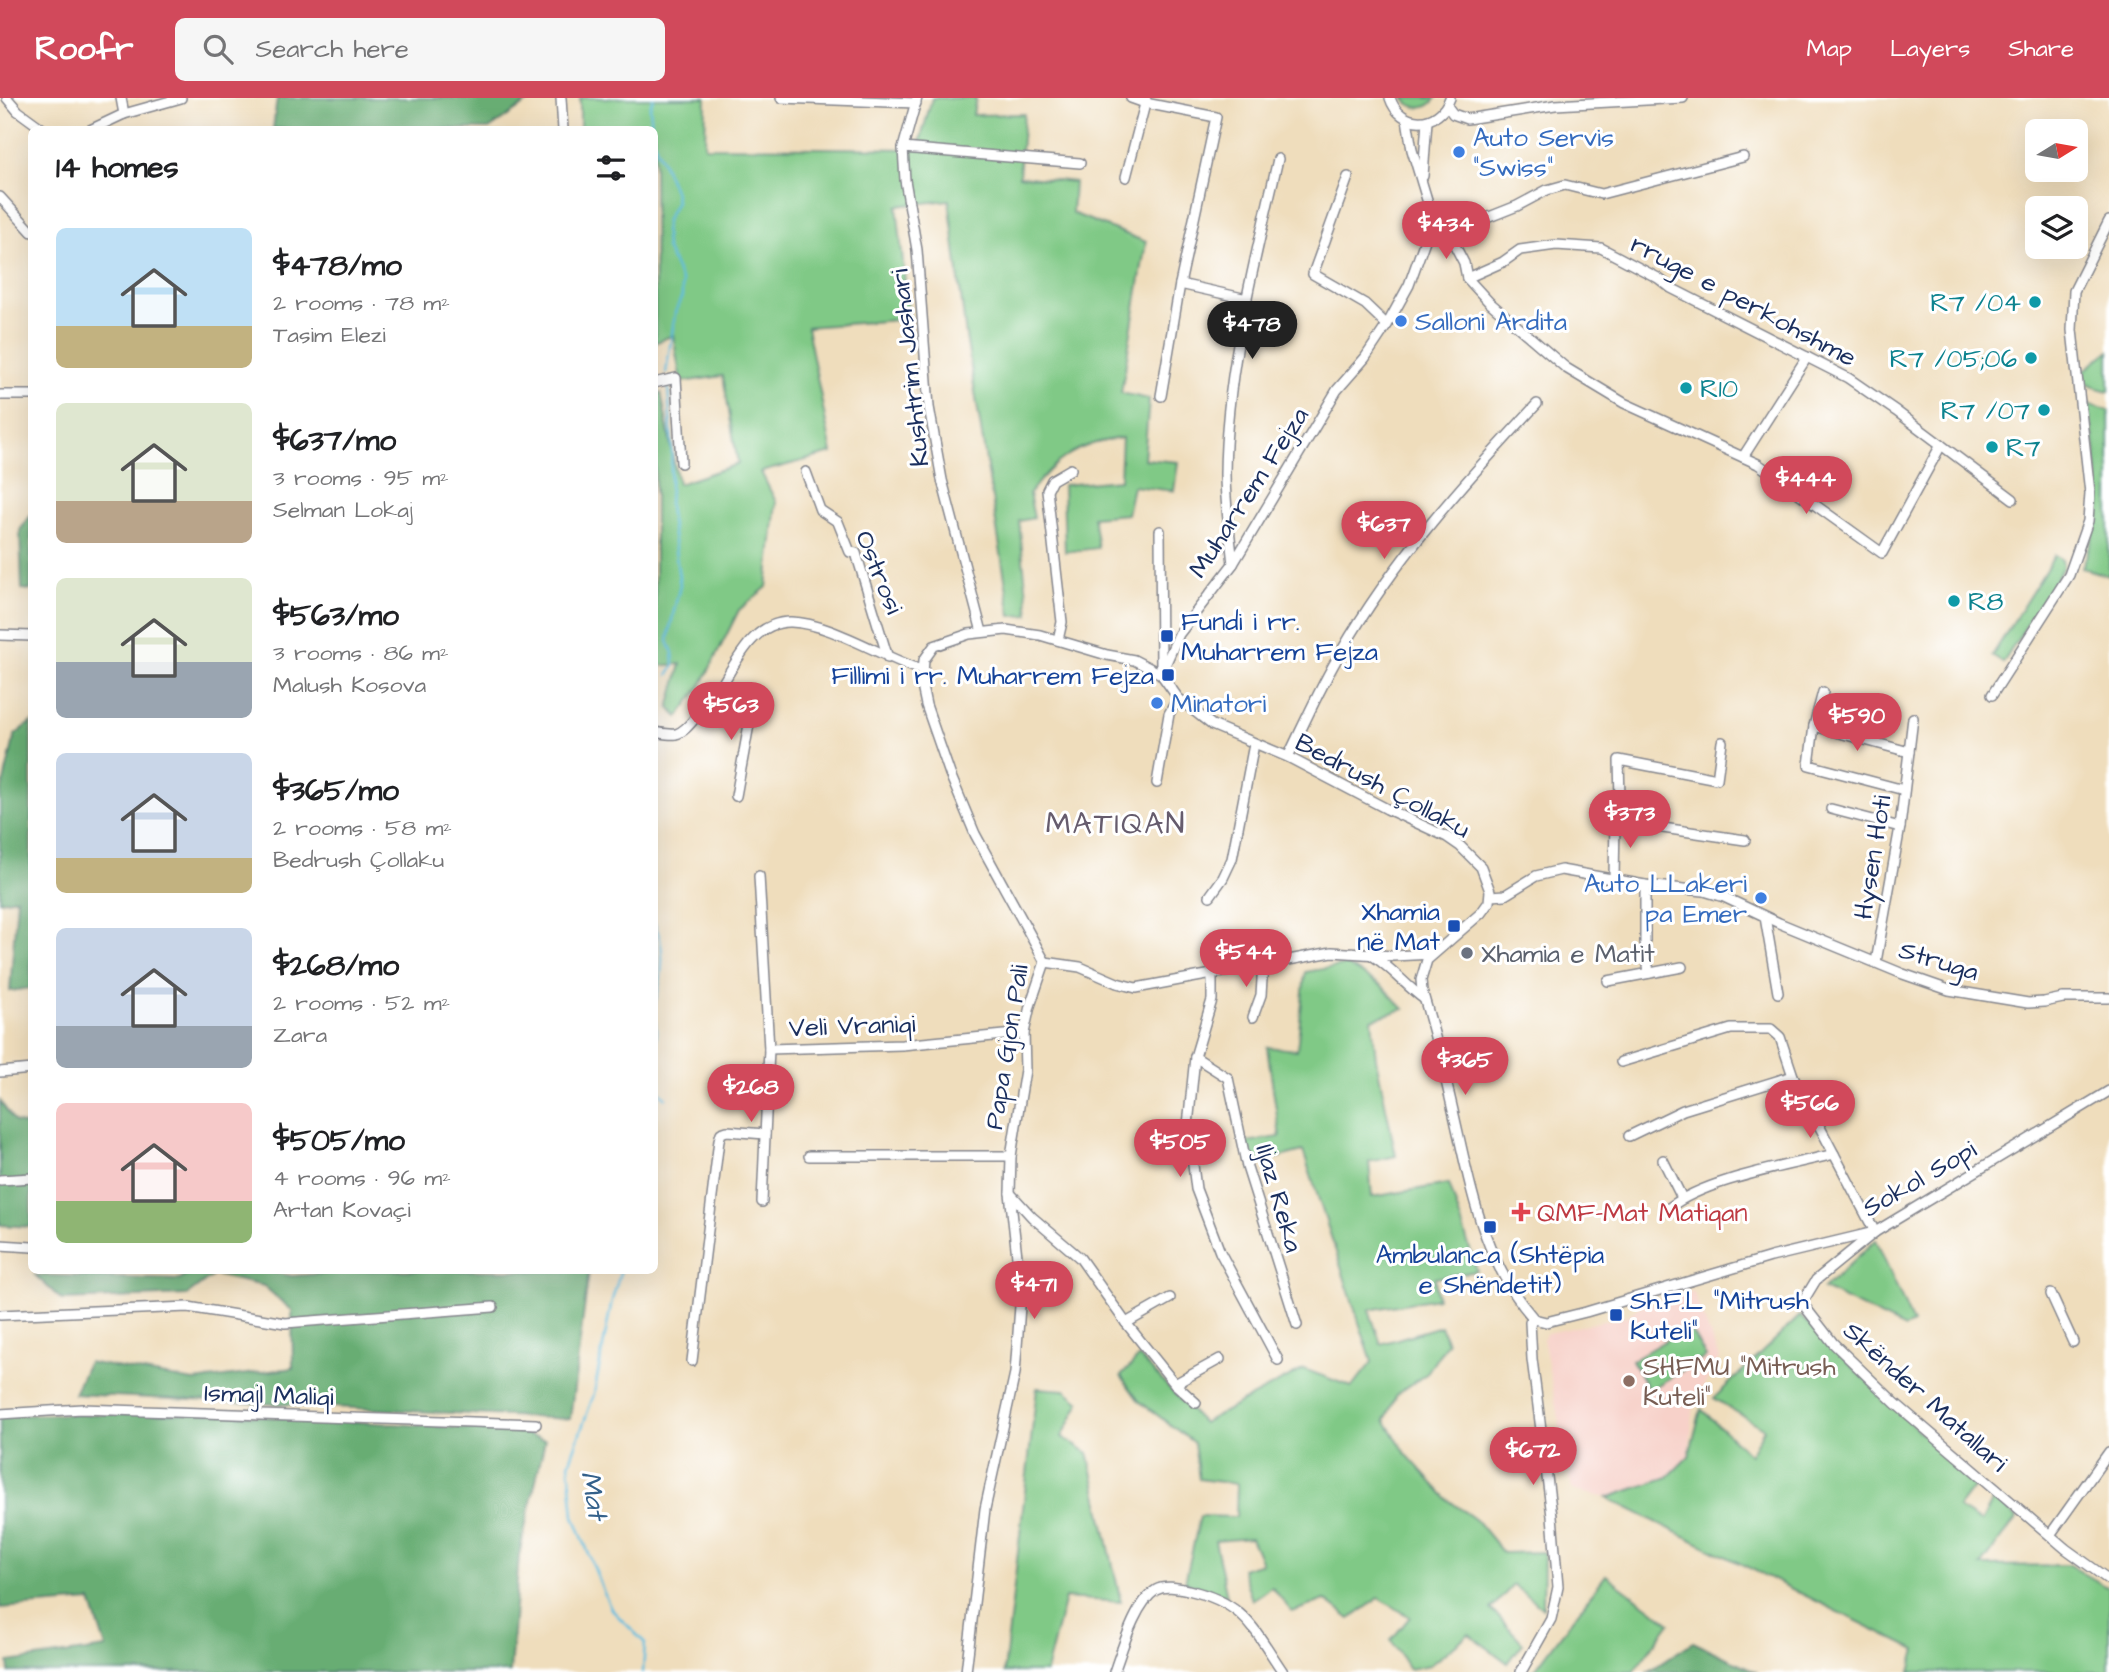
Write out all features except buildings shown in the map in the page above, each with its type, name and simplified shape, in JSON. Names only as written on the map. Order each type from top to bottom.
[{"type":"street","points":[[7,98],[18,111],[39,126]]},
{"type":"street","points":[[121,98],[124,114]]},
{"type":"street","points":[[98,126],[124,114],[181,98]]},
{"type":"street","points":[[561,98],[563,126]]},
{"type":"street","points":[[781,98],[917,100]]},
{"type":"street","points":[[1132,98],[1216,117],[1180,284],[1161,396]]},
{"type":"street","points":[[1390,98],[1394,108],[1407,119],[1427,121],[1439,115],[1448,102]]},
{"type":"street","points":[[1448,102],[1453,114],[1467,119],[1555,105],[1683,98]]},
{"type":"street","name":"Kushtrim Jashari","points":[[917,100],[903,148],[905,180],[918,259],[931,419],[942,480],[982,632]]},
{"type":"street","points":[[1125,177],[1146,101]]},
{"type":"street","name":"Muharrem Fejza","points":[[1161,674],[1178,634],[1233,564],[1337,390],[1365,358],[1409,285],[1429,232],[1428,203],[1412,150],[1407,119]]},
{"type":"street","name":"Muharrem Fejza","points":[[1423,182],[1427,121]]},
{"type":"street","points":[[903,148],[1080,163]]},
{"type":"street","points":[[1450,236],[1454,227],[1474,223],[1517,206],[1547,190],[1565,185],[1601,194],[1743,157]]},
{"type":"street","points":[[1233,564],[1226,467],[1231,398],[1247,299],[1278,159]]},
{"type":"street","points":[[1348,177],[1313,274],[1364,304],[1387,325]]},
{"type":"street","points":[[0,197],[28,228]]},
{"type":"street","points":[[1428,203],[1450,236],[1464,263],[1467,278],[1520,331],[1566,368],[1624,403],[1743,457],[1775,476],[1882,554],[1941,444]]},
{"type":"street","points":[[1992,695],[2069,575],[2088,521],[2090,493],[2072,330],[2074,291],[2109,221]]},
{"type":"street","name":"rruge e perkohshme","points":[[1467,278],[1503,262],[1520,250],[1556,245],[1601,248],[1658,278],[1671,288],[1857,385],[2013,499]]},
{"type":"street","points":[[1180,284],[1247,299]]},
{"type":"street","points":[[1743,457],[1807,357]]},
{"type":"street","points":[[658,382],[676,378],[681,463]]},
{"type":"street","points":[[0,395],[28,395]]},
{"type":"street","points":[[1288,757],[1340,653],[1370,605],[1488,457],[1537,404]]},
{"type":"street","points":[[1058,640],[1062,622],[1047,490],[1052,481],[1071,469]]},
{"type":"street","name":"Ostrosi","points":[[806,472],[820,510],[838,522],[850,552],[856,553],[888,658]]},
{"type":"street","points":[[659,733],[675,734],[687,727],[713,698],[748,644],[761,632],[780,622],[794,621],[822,628],[888,658],[922,670],[924,660],[934,646],[960,636],[1006,631],[1058,640],[1134,660],[1161,674],[1160,531]]},
{"type":"street","points":[[0,635],[28,636]]},
{"type":"street","name":"Papa Gjon Pali","points":[[922,670],[926,705],[970,822],[1045,962],[1024,1033],[1025,1070],[1011,1156],[1010,1193],[1021,1293],[1016,1362],[1006,1422],[985,1509],[966,1672]]},
{"type":"street","name":"Bedrush Çollaku","points":[[1161,674],[1178,698],[1212,725],[1288,757],[1453,841],[1477,862],[1487,880],[1491,896]]},
{"type":"street","points":[[720,687],[738,701],[750,719],[736,796]]},
{"type":"street","points":[[1823,692],[1814,726],[1809,765],[1904,790]]},
{"type":"street","points":[[1157,783],[1170,714],[1178,698]]},
{"type":"street","name":"Hysen Hoti","points":[[1876,962],[1900,827],[1913,718]]},
{"type":"street","points":[[1814,726],[1909,752]]},
{"type":"street","points":[[1614,879],[1615,821],[1620,799],[1619,760],[1717,779],[1722,742]]},
{"type":"street","points":[[1210,896],[1232,859],[1254,744]]},
{"type":"street","points":[[1831,809],[1900,827]]},
{"type":"street","points":[[1615,821],[1745,841]]},
{"type":"street","name":"Struga","points":[[1491,896],[1505,895],[1536,876],[1561,870],[1645,885],[1703,891],[1724,897],[1765,917],[1948,990],[2028,1003],[2063,998],[2109,998]]},
{"type":"street","name":"Veli Vraniqi","points":[[759,876],[769,1049],[902,1045],[1024,1033]]},
{"type":"street","points":[[1645,885],[1645,942],[1649,973]]},
{"type":"street","points":[[1491,896],[1481,913],[1426,960],[1421,980],[1483,1234],[1512,1293],[1534,1319],[1530,1322],[1532,1359],[1558,1587],[1550,1619],[1521,1672]]},
{"type":"street","points":[[1765,917],[1778,993]]},
{"type":"street","points":[[1045,962],[1080,967],[1116,984],[1136,988],[1332,952],[1372,955],[1433,954]]},
{"type":"street","points":[[1372,955],[1392,968],[1403,983],[1425,999]]},
{"type":"street","points":[[1252,1017],[1261,995],[1263,964]]},
{"type":"street","points":[[1608,981],[1682,967]]},
{"type":"street","points":[[1212,974],[1212,1000],[1195,1057],[1188,1125],[1196,1189],[1220,1252],[1278,1360]]},
{"type":"street","points":[[1621,1062],[1731,1029],[1771,1029],[1780,1037],[1793,1076],[1875,1232]]},
{"type":"street","points":[[762,1202],[769,1049]]},
{"type":"street","name":"Iljaz Reka","points":[[1195,1057],[1228,1078],[1247,1167],[1297,1325]]},
{"type":"street","points":[[0,1072],[28,1069]]},
{"type":"street","points":[[1629,1136],[1684,1110],[1793,1076]]},
{"type":"street","name":"Sokol Sopi","points":[[1534,1319],[1546,1322],[1586,1312],[1771,1257],[1875,1232],[2109,1091]]},
{"type":"street","points":[[692,1361],[721,1133],[727,1131],[765,1134]]},
{"type":"street","points":[[1669,1208],[1682,1198],[1717,1184],[1834,1154]]},
{"type":"street","points":[[809,1156],[1011,1156]]},
{"type":"street","points":[[1663,1160],[1682,1198]]},
{"type":"street","points":[[0,1180],[28,1178]]},
{"type":"street","points":[[1010,1193],[1032,1217],[1080,1258],[1126,1323],[1175,1384],[1196,1403]]},
{"type":"street","name":"Skënder Matallari","points":[[1875,1232],[1816,1280],[1802,1303],[1833,1343],[1942,1446],[2094,1571],[2109,1580]]},
{"type":"street","points":[[0,1245],[28,1247]]},
{"type":"street","points":[[2051,1294],[2073,1342]]},
{"type":"street","points":[[1126,1323],[1170,1298]]},
{"type":"street","points":[[0,1315],[188,1307],[285,1323],[493,1307]]},
{"type":"street","points":[[1175,1384],[1220,1359]]},
{"type":"street","name":"Ismajl Maliqi","points":[[0,1414],[82,1409],[536,1424]]},
{"type":"street","points":[[2050,1535],[2109,1452]]},
{"type":"street","points":[[1114,1672],[1137,1612],[1156,1590],[1166,1587],[1198,1593],[1222,1602],[1242,1614],[1265,1642],[1283,1672]]},
{"type":"shaded area","name":"SHFMU \"Mitrush Kuteli\"","points":[[1693,1291],[1719,1358],[1694,1404],[1689,1456],[1667,1477],[1607,1498],[1572,1490],[1543,1338],[1547,1333],[1627,1316],[1639,1307]]},
{"type":"green space","points":[[277,98],[534,98],[493,126],[273,126]]},
{"type":"green space","points":[[580,98],[706,98],[705,147],[918,149],[932,98],[976,98],[973,115],[1024,114],[1019,176],[1074,182],[1072,213],[1146,242],[1121,393],[1149,399],[1144,459],[1178,462],[1174,491],[1133,486],[1127,514],[1093,517],[1098,548],[1065,552],[1063,485],[1120,480],[1122,438],[1093,444],[1058,462],[1029,494],[1034,518],[1019,521],[1029,615],[1011,616],[966,336],[949,200],[897,206],[909,319],[807,327],[832,453],[761,472],[776,502],[767,587],[739,610],[701,686],[678,717],[669,708],[681,664],[658,666],[658,394],[661,393],[678,484],[738,464],[723,376],[681,382],[673,335],[658,342],[658,126],[580,126]]},
{"type":"green space","points":[[1404,98],[1436,98],[1420,108]]},
{"type":"green space","points":[[2109,351],[2109,391],[2088,384],[2082,372]]},
{"type":"green space","points":[[2088,404],[2109,411],[2109,576],[2082,568],[2097,520],[2099,487]]},
{"type":"green space","points":[[28,519],[28,590],[22,589],[20,530]]},
{"type":"green space","points":[[2055,555],[2062,560],[2063,567],[2003,663],[1992,656]]},
{"type":"green space","points":[[28,724],[28,988],[10,991],[17,898],[0,901],[0,798],[15,735]]},
{"type":"green space","points":[[1346,965],[1382,986],[1404,1009],[1372,1019],[1376,1059],[1396,1156],[1369,1162],[1372,1197],[1449,1184],[1477,1271],[1435,1278],[1437,1298],[1369,1310],[1381,1344],[1441,1326],[1447,1343],[1426,1374],[1397,1394],[1385,1420],[1407,1455],[1447,1499],[1476,1520],[1503,1553],[1544,1552],[1543,1608],[1513,1585],[1491,1609],[1523,1643],[1508,1663],[1469,1634],[1430,1665],[1409,1669],[1391,1640],[1410,1617],[1379,1598],[1350,1619],[1325,1600],[1292,1612],[1272,1587],[1252,1600],[1242,1569],[1262,1563],[1251,1538],[1215,1541],[1227,1596],[1185,1582],[1200,1516],[1236,1517],[1237,1484],[1199,1479],[1194,1443],[1139,1401],[1121,1376],[1139,1357],[1203,1423],[1304,1369],[1352,1387],[1372,1362],[1303,1151],[1253,1164],[1246,1142],[1280,1137],[1267,1047],[1297,1050],[1305,972]]},
{"type":"green space","points":[[0,1101],[15,1122],[28,1126],[28,1227],[0,1225]]},
{"type":"green space","points":[[1876,1240],[1913,1324],[1905,1328],[1823,1289]]},
{"type":"green space","points":[[187,1274],[589,1274],[570,1419],[74,1394],[88,1362],[194,1381],[293,1368],[292,1311],[264,1286],[214,1275],[187,1295],[62,1300],[35,1275],[180,1280]]},
{"type":"green space","points":[[1800,1316],[1975,1485],[1958,1508],[1981,1522],[1994,1498],[2017,1518],[1981,1566],[2069,1565],[2109,1588],[2109,1672],[1910,1672],[1916,1650],[1607,1498],[1668,1477],[1689,1456],[1701,1409],[1750,1455],[1764,1429],[1714,1398]]},
{"type":"green space","points":[[1689,1327],[1706,1357],[1649,1390],[1632,1360]]},
{"type":"green space","points":[[1037,1388],[1065,1390],[1080,1402],[1062,1437],[1088,1453],[1121,1602],[1065,1598],[1046,1672],[1004,1672]]},
{"type":"green space","points":[[205,1413],[516,1431],[545,1440],[519,1555],[510,1672],[9,1672],[8,1662],[106,1648],[91,1601],[0,1608],[0,1415]]},
{"type":"green space","points":[[1606,1575],[1670,1623],[1633,1672],[1533,1672]]},
{"type":"green space","points":[[1693,1642],[1757,1672],[1648,1672]]},
{"type":"waterway","name":"Mat","points":[[652,126],[650,107],[653,98]]},
{"type":"waterway","name":"Mat","points":[[658,152],[676,201],[666,220],[666,248],[682,282],[682,296],[675,313],[666,373]]},
{"type":"waterway","name":"Mat","points":[[668,386],[672,447],[669,506],[680,585],[668,641],[674,665],[668,675]]},
{"type":"waterway","name":"Mat","points":[[658,932],[662,953],[658,989]]},
{"type":"waterway","name":"Mat","points":[[658,1090],[666,1098]]},
{"type":"waterway","name":"Mat","points":[[620,1274],[612,1300],[594,1394],[569,1464],[574,1516],[611,1609],[645,1643],[643,1672]]},
{"type":"place","name":"Auto Servis \"Swiss\"","points":[[1459,152]]},
{"type":"place","name":"R7 /04","points":[[2035,302]]},
{"type":"place","name":"Salloni Ardita","points":[[1401,321]]},
{"type":"place","name":"R7 /05;06","points":[[2031,358]]},
{"type":"place","name":"R10","points":[[1686,388]]},
{"type":"place","name":"R7 /07","points":[[2044,410]]},
{"type":"place","name":"R7","points":[[1992,447]]},
{"type":"place","name":"R8","points":[[1954,601]]},
{"type":"place","name":"Fundi i rr. Muharrem Fejza","points":[[1167,636]]},
{"type":"place","name":"Fillimi i rr. Muharrem Fejza","points":[[1168,675]]},
{"type":"place","name":"Minatori","points":[[1157,703]]},
{"type":"place","name":"Auto LLakeri pa Emer","points":[[1761,898]]},
{"type":"place","name":"Xhamia në Mat","points":[[1454,926]]},
{"type":"place","name":"Xhamia e Matit","points":[[1467,953]]},
{"type":"place","name":"QMF-Mat Matiqan","points":[[1521,1212]]},
{"type":"place","name":"Ambulanca (Shtëpia e Shëndetit)","points":[[1490,1227]]},
{"type":"place","name":"Sh.F.L \"Mitrush Kuteli\"","points":[[1616,1315]]},
{"type":"place","name":"SHFMU \"Mitrush Kuteli\"","points":[[1629,1381]]},
{"type":"district","name":"MATIQAN","points":[[1116,823]]}]
